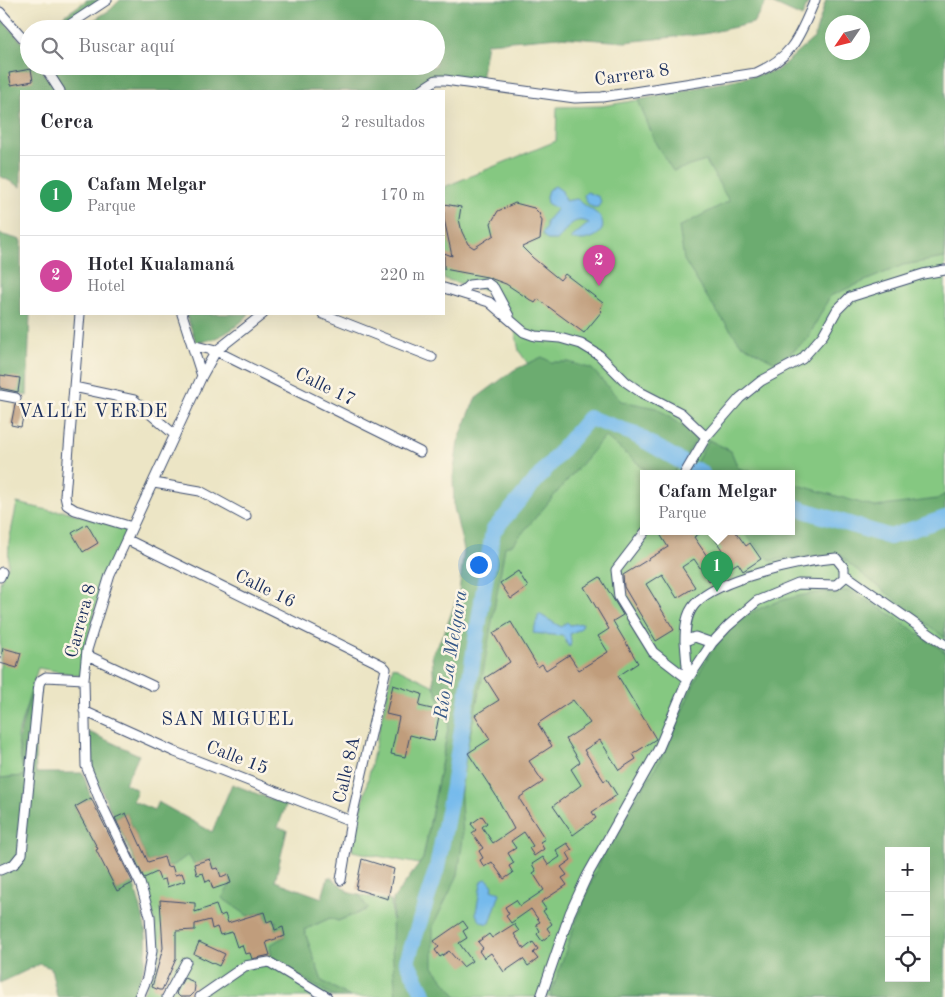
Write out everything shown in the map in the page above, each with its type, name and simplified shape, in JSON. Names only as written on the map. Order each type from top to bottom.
[{"type":"street","points":[[77,20],[107,0]]},
{"type":"street","name":"Carrera 8","points":[[421,90],[436,80],[445,80],[575,98],[602,97],[756,72],[773,65],[786,55],[816,0]]},
{"type":"street","points":[[0,12],[20,35]]},
{"type":"street","points":[[50,75],[59,90]]},
{"type":"street","points":[[687,470],[706,437],[740,398],[761,381],[802,359],[823,335],[837,310],[850,297],[923,274],[945,270]]},
{"type":"street","points":[[462,292],[469,284],[487,283],[494,288],[510,318]]},
{"type":"street","points":[[445,288],[489,302],[510,318],[524,332],[535,336],[560,338],[582,344],[599,356],[626,382],[642,393],[681,413],[706,437]]},
{"type":"street","points":[[80,315],[65,496],[67,505],[75,510],[132,527]]},
{"type":"street","points":[[182,315],[202,376]]},
{"type":"street","name":"Carrera 8","points":[[139,997],[147,978],[152,951],[150,916],[140,883],[101,803],[86,766],[84,680],[87,655],[110,576],[202,376],[216,351],[262,315]]},
{"type":"street","points":[[326,315],[432,357]]},
{"type":"street","name":"Calle 17","points":[[192,345],[216,351],[420,452]]},
{"type":"street","points":[[74,387],[134,400],[175,435]]},
{"type":"street","points":[[0,394],[16,398]]},
{"type":"street","points":[[154,483],[200,491],[246,516]]},
{"type":"street","points":[[643,535],[616,570],[619,598],[653,652],[688,679]]},
{"type":"street","name":"Calle 16","points":[[128,540],[373,660],[386,669]]},
{"type":"street","points":[[541,997],[570,913],[587,876],[658,750],[688,679],[712,644],[728,626],[757,601],[798,584],[836,584],[844,578],[844,568],[836,558],[806,561],[764,572],[709,593],[694,605],[688,615],[685,641],[688,679]]},
{"type":"street","points":[[844,574],[945,645]]},
{"type":"street","points":[[685,641],[695,637],[712,644]]},
{"type":"street","points":[[87,655],[153,686]]},
{"type":"street","name":"Calle 8A","points":[[341,880],[351,821],[386,669]]},
{"type":"street","points":[[0,870],[14,864],[22,854],[41,680],[46,677],[84,680]]},
{"type":"street","name":"Calle 15","points":[[84,711],[175,752],[351,821]]},
{"type":"street","points":[[167,997],[186,962]]},
{"type":"street","points":[[200,997],[245,966],[269,962],[327,997]]},
{"type":"green space","points":[[87,0],[108,0],[76,20],[58,20]]},
{"type":"green space","points":[[120,0],[809,0],[802,17],[767,1],[753,23],[704,34],[625,42],[559,37],[487,43],[481,80],[433,76],[415,90],[64,90],[52,75],[445,75],[445,20],[94,20],[110,10]]},
{"type":"green space","points":[[826,0],[945,0],[945,258],[903,265],[830,296],[807,340],[777,363],[741,344],[712,305],[684,260],[679,227],[729,201],[706,161],[673,171],[656,144],[638,100],[776,71],[814,38]]},
{"type":"green space","points":[[0,17],[20,40],[20,75],[45,75],[57,90],[20,90],[20,186],[0,176]]},
{"type":"green space","points":[[638,100],[772,174],[945,221],[945,997],[432,997],[432,912],[461,791],[499,531],[561,388],[528,364],[519,351],[512,316],[494,293],[445,279],[445,187],[556,141],[557,107],[602,106]]},
{"type":"green space","points":[[0,234],[20,240],[20,315],[30,315],[27,396],[0,390]]},
{"type":"green space","points":[[186,315],[248,315],[225,334],[210,340],[196,342]]},
{"type":"green space","points":[[542,357],[551,362],[569,362],[592,369],[621,401],[656,408],[698,437],[676,470],[645,470],[605,436],[513,544],[505,547],[482,679],[460,781],[463,838],[458,875],[433,926],[433,967],[457,997],[396,997],[392,949],[393,899],[423,859],[449,724],[434,686],[432,654],[445,631],[459,591],[464,550],[454,508],[453,477],[458,442],[475,399],[514,370]]},
{"type":"green space","points":[[709,440],[731,451],[738,468],[745,470],[692,470]]},
{"type":"green space","points":[[795,484],[875,507],[937,499],[945,494],[945,638],[848,563],[841,555],[786,558],[771,561],[746,535],[795,535]]},
{"type":"green space","points":[[17,503],[52,511],[65,511],[128,530],[104,583],[92,619],[82,676],[38,668],[17,737],[24,776],[0,778],[0,583],[5,568],[8,568],[9,542]]},
{"type":"green space","points":[[832,591],[850,591],[890,614],[945,652],[945,997],[550,997],[590,885],[606,849],[661,758],[694,683],[710,654],[730,628],[740,619],[764,606],[791,598]]},
{"type":"green space","points":[[393,666],[434,686],[449,724],[423,859],[419,864],[352,851]]},
{"type":"green space","points":[[33,684],[41,684],[34,722],[36,773],[83,773],[91,798],[75,807],[97,846],[117,891],[133,882],[145,927],[146,953],[144,967],[132,997],[57,997],[51,968],[40,964],[0,983],[0,778],[24,776],[18,740]]},
{"type":"green space","points":[[89,732],[139,755],[125,783],[137,790],[133,801],[154,810],[158,802],[212,832],[232,784],[286,805],[278,827],[287,830],[275,881],[322,898],[328,877],[332,878],[350,893],[359,895],[368,909],[338,921],[330,918],[304,930],[322,981],[350,997],[335,997],[272,960],[270,945],[285,936],[283,928],[275,930],[276,921],[267,922],[264,912],[248,916],[222,898],[231,883],[228,875],[221,877],[218,868],[213,869],[209,859],[194,864],[188,855],[174,865],[167,867],[164,857],[148,862],[126,813],[114,818],[90,765]]},
{"type":"green space","points":[[108,804],[133,812],[204,847],[296,914],[308,981],[335,997],[142,997],[156,957],[153,917],[141,878]]},
{"type":"green space","points":[[359,895],[391,901],[396,997],[350,997],[322,982],[304,930],[330,918],[338,921],[368,909]]},
{"type":"water","points":[[555,186],[562,191],[565,201],[577,199],[600,216],[603,225],[602,230],[598,234],[587,239],[570,239],[589,223],[579,221],[571,224],[558,240],[547,240],[542,234],[546,228],[546,222],[557,209],[547,203],[546,197],[548,190]]},
{"type":"water","points":[[587,192],[599,197],[601,202],[598,207],[593,207],[587,202],[584,195]]},
{"type":"water","points":[[539,614],[561,627],[567,622],[570,625],[583,623],[581,628],[570,634],[571,643],[569,647],[563,636],[533,633]]},
{"type":"water","points":[[487,879],[493,886],[492,890],[500,893],[490,923],[481,921],[476,913],[481,884],[483,880]]},
{"type":"building","points":[[20,71],[20,75],[32,75],[33,81],[11,85],[9,73]]},
{"type":"building","points":[[515,203],[534,208],[539,213],[542,221],[540,239],[522,247],[560,280],[565,274],[603,303],[600,309],[602,311],[584,333],[538,299],[535,303],[506,284],[487,277],[445,269],[445,253],[452,256],[445,224],[445,204],[461,207],[459,219],[462,232],[468,244],[474,248],[494,235],[491,223],[498,211]]},
{"type":"building","points":[[0,375],[20,378],[18,392],[0,388]]},
{"type":"building","points":[[15,404],[25,406],[21,427],[11,425]]},
{"type":"building","points":[[87,524],[98,543],[83,552],[72,533]]},
{"type":"building","points":[[660,535],[697,535],[694,537],[709,559],[722,550],[713,535],[738,535],[746,546],[750,543],[761,559],[743,571],[738,563],[709,581],[694,559],[682,567],[695,587],[677,598],[662,574],[646,584],[674,630],[656,641],[624,587],[623,575],[668,547]]},
{"type":"building","points":[[518,571],[528,587],[511,599],[500,583]]},
{"type":"building","points":[[600,577],[623,615],[613,621],[638,663],[618,676],[656,739],[633,754],[636,759],[619,770],[600,740],[584,750],[604,781],[607,779],[617,795],[592,812],[596,818],[573,835],[553,806],[581,785],[571,769],[580,762],[566,739],[590,723],[573,700],[540,722],[538,724],[552,746],[529,761],[543,782],[520,797],[520,800],[545,839],[540,842],[544,849],[534,856],[529,848],[533,846],[524,832],[511,841],[516,848],[508,853],[514,863],[509,866],[513,873],[504,879],[492,862],[484,867],[480,860],[483,858],[479,851],[483,848],[472,833],[476,830],[471,824],[482,816],[487,823],[482,827],[493,843],[514,829],[495,794],[468,753],[490,739],[475,715],[499,700],[485,678],[510,662],[493,633],[511,622],[538,667],[542,664],[546,670],[569,655],[579,670],[608,652],[598,636],[609,629],[584,587]]},
{"type":"building","points":[[3,648],[21,653],[17,668],[0,663]]},
{"type":"building","points":[[393,685],[422,694],[419,706],[440,711],[434,741],[410,735],[405,757],[391,754],[399,717],[386,714]]},
{"type":"building","points":[[91,798],[133,883],[117,891],[96,850],[98,849],[75,807]]},
{"type":"building","points":[[126,813],[148,862],[164,857],[167,867],[172,866],[175,875],[182,873],[185,881],[167,887],[165,879],[160,880],[157,872],[144,878],[115,818]]},
{"type":"building","points":[[567,843],[572,850],[567,853],[571,860],[561,867],[567,875],[562,878],[567,885],[541,902],[546,909],[543,911],[552,924],[547,928],[551,934],[542,941],[537,934],[540,931],[536,924],[540,922],[531,909],[511,923],[506,916],[509,914],[505,907],[516,900],[520,906],[544,890],[533,873],[536,871],[532,864],[543,857],[548,865],[560,857],[556,850]]},
{"type":"building","points":[[210,859],[213,869],[218,868],[221,877],[228,874],[231,883],[213,889],[210,880],[206,882],[203,873],[197,875],[194,864]]},
{"type":"building","points":[[362,859],[394,869],[388,899],[356,889]]},
{"type":"building","points":[[160,900],[195,903],[195,912],[216,905],[220,916],[225,914],[228,923],[264,912],[267,922],[272,920],[275,930],[283,927],[285,936],[266,942],[270,955],[252,959],[250,953],[245,954],[242,945],[237,947],[232,932],[220,935],[217,927],[212,929],[210,920],[195,924],[195,930],[176,931],[176,959],[162,990],[159,990],[152,987],[163,948]]},
{"type":"building","points":[[463,921],[468,928],[463,931],[467,938],[459,943],[472,961],[463,967],[449,951],[440,957],[435,950],[439,947],[434,941]]},
{"type":"building","points":[[514,924],[519,931],[514,934],[524,949],[533,942],[538,949],[533,953],[538,959],[528,966],[523,959],[504,972],[491,953],[484,958],[479,951],[483,948],[478,942],[489,934],[492,938]]},
{"type":"building","points":[[199,942],[225,954],[219,966],[194,954]]},
{"type":"building","points":[[184,978],[192,981],[195,986],[194,993],[190,997],[180,997],[176,993]]},
{"type":"waterway","name":"Río La Melgara","points":[[425,997],[407,961],[437,868],[453,786],[493,531],[589,418],[632,433],[682,462]]},
{"type":"waterway","name":"Río La Melgara","points":[[795,507],[890,537],[945,518]]},
{"type":"place","name":"Hotel Kualamaná","points":[[599,286]]},
{"type":"place","name":"Cafam Melgar","points":[[717,592]]},
{"type":"district","name":"VALLE VERDE","points":[[93,412]]},
{"type":"district","name":"SAN MIGUEL","points":[[228,720]]}]
